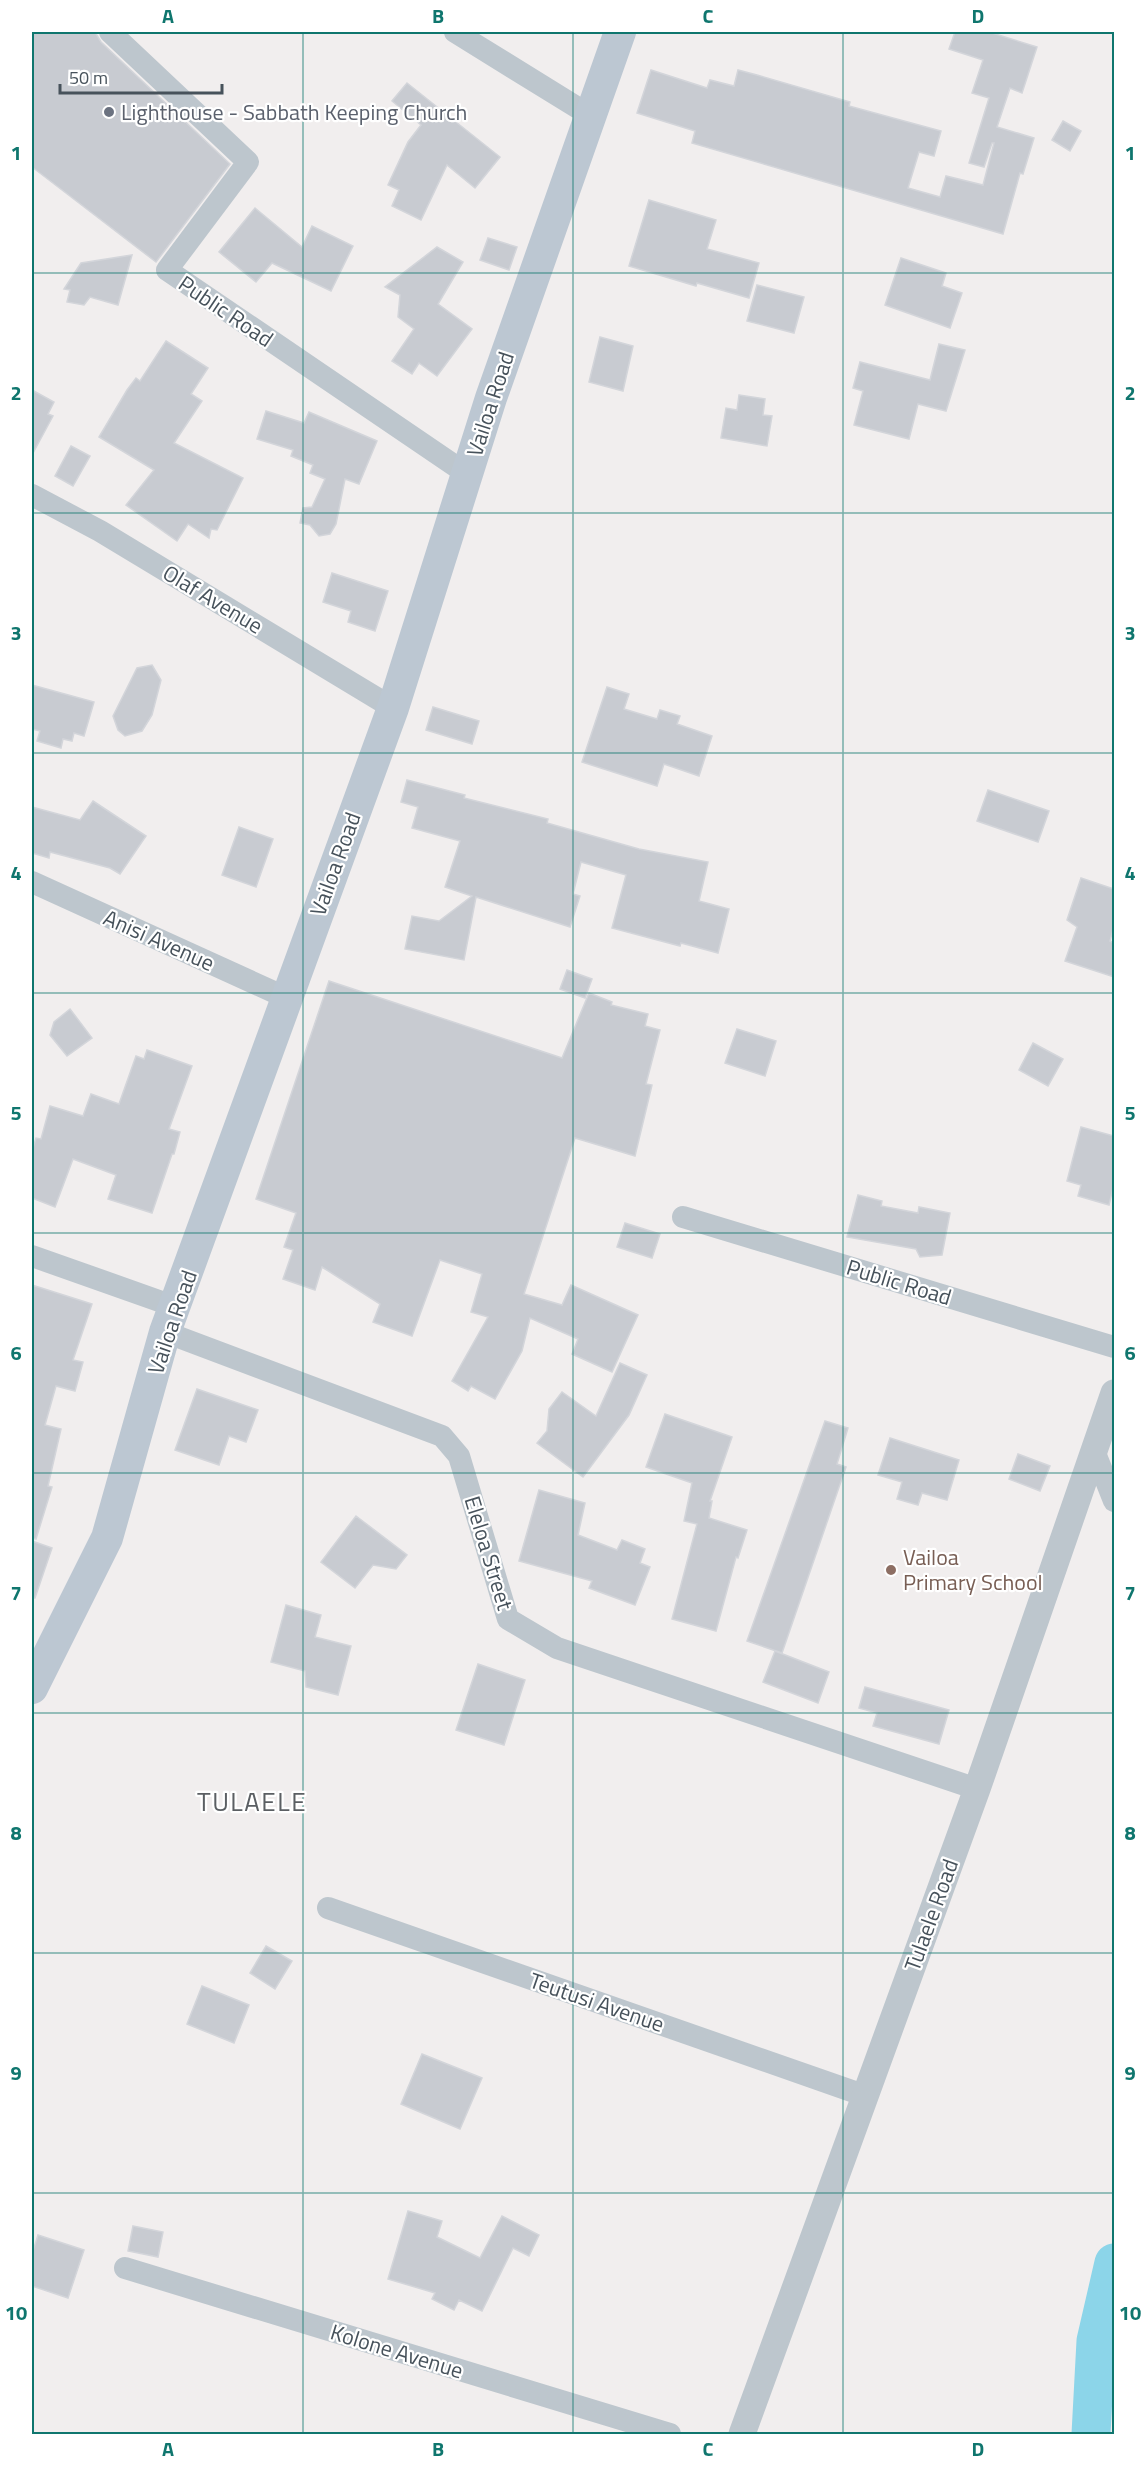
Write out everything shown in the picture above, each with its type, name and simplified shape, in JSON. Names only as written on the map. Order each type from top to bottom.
[{"type":"main road","name":"Vailoa Road","points":[[32,1689],[107,1538],[170,1319],[393,708],[491,398],[620,32]]},
{"type":"street","name":"Public Road","points":[[110,32],[248,162],[166,270],[467,474]]},
{"type":"street","points":[[455,32],[591,116]]},
{"type":"street","name":"Olaf Avenue","points":[[32,495],[111,537],[393,708]]},
{"type":"street","name":"Anisi Avenue","points":[[32,882],[287,998]]},
{"type":"street","name":"Public Road","points":[[683,1217],[1114,1347]]},
{"type":"street","name":"Eleloa Street","points":[[32,1256],[170,1319],[442,1436],[459,1456],[508,1619],[557,1648],[977,1789]]},
{"type":"street","name":"Tulaele Road","points":[[742,2434],[977,1789],[1114,1393]]},
{"type":"street","points":[[1093,1449],[1114,1501]]},
{"type":"street","name":"Teutusi Avenue","points":[[328,1908],[866,2096]]},
{"type":"street","name":"Kolone Avenue","points":[[125,2268],[670,2434]]},
{"type":"building","name":"Lighthouse - Sabbath Keeping Church","points":[[32,32],[95,32],[101,42],[230,164],[156,262],[32,167]]},
{"type":"building","points":[[955,32],[989,32],[1037,47],[1022,93],[1010,88],[997,127],[1034,138],[1023,174],[1020,173],[1003,234],[692,143],[695,131],[637,113],[651,70],[707,88],[710,80],[734,86],[738,70],[757,75],[850,102],[849,106],[941,131],[934,156],[919,152],[908,188],[940,197],[946,176],[983,185],[994,143],[992,143],[984,167],[969,163],[989,98],[972,93],[983,60],[949,49]]},
{"type":"building","points":[[407,83],[500,157],[475,188],[447,165],[421,220],[392,206],[399,190],[388,185],[408,142],[421,125],[392,101]]},
{"type":"building","points":[[1063,121],[1081,131],[1070,151],[1052,140]]},
{"type":"building","points":[[649,200],[716,220],[707,249],[759,263],[749,298],[697,283],[696,286],[629,266]]},
{"type":"building","points":[[255,208],[302,247],[312,226],[353,246],[331,291],[272,263],[256,282],[219,252]]},
{"type":"building","points":[[488,238],[517,247],[509,270],[480,260]]},
{"type":"building","points":[[437,247],[463,262],[438,304],[472,329],[437,376],[419,363],[412,374],[392,361],[414,329],[398,317],[400,295],[385,287]]},
{"type":"building","points":[[132,255],[118,305],[90,297],[84,305],[67,302],[70,290],[64,289],[81,263]]},
{"type":"building","points":[[901,258],[946,273],[942,286],[962,293],[950,328],[885,305]]},
{"type":"building","points":[[757,285],[804,297],[794,333],[747,321]]},
{"type":"building","points":[[600,337],[633,346],[623,391],[589,382]]},
{"type":"building","points":[[166,341],[208,368],[191,394],[202,401],[174,443],[243,478],[217,530],[211,529],[209,538],[188,524],[177,541],[126,505],[154,470],[99,437],[127,390],[136,378],[140,381]]},
{"type":"building","points":[[939,344],[965,350],[946,411],[918,404],[909,439],[854,425],[863,391],[853,388],[860,362],[930,380]]},
{"type":"building","points":[[32,390],[54,402],[48,414],[53,416],[32,455]]},
{"type":"building","points":[[739,395],[765,399],[763,415],[772,416],[767,446],[721,438],[726,408],[737,410]]},
{"type":"building","points":[[266,411],[304,423],[309,412],[377,441],[359,484],[345,479],[336,524],[330,534],[319,536],[310,525],[300,523],[303,508],[312,507],[325,479],[310,473],[313,465],[291,456],[293,450],[257,439]]},
{"type":"building","points":[[71,446],[90,456],[73,486],[55,476]]},
{"type":"building","points":[[332,573],[388,591],[375,631],[348,622],[351,611],[323,602]]},
{"type":"building","points":[[152,665],[161,680],[152,715],[142,731],[125,736],[118,730],[113,716],[137,668]]},
{"type":"building","points":[[32,685],[94,702],[84,736],[74,733],[72,741],[63,739],[61,748],[37,741],[40,731],[32,729]]},
{"type":"building","points":[[607,687],[629,694],[624,709],[657,719],[660,710],[680,716],[677,724],[712,736],[699,776],[664,764],[657,786],[582,762]]},
{"type":"building","points":[[433,707],[479,721],[472,744],[426,730]]},
{"type":"building","points":[[407,780],[465,795],[464,798],[548,819],[547,823],[639,849],[708,862],[699,901],[729,909],[718,953],[681,943],[680,946],[612,928],[626,875],[581,862],[573,894],[580,896],[570,927],[476,897],[464,960],[405,949],[412,916],[439,921],[472,896],[445,887],[460,841],[412,828],[418,807],[401,802]]},
{"type":"building","points":[[988,790],[1049,811],[1038,842],[977,821]]},
{"type":"building","points":[[93,801],[146,836],[120,874],[110,868],[50,852],[49,858],[32,853],[32,807],[80,820]]},
{"type":"building","points":[[239,827],[273,839],[256,887],[222,875]]},
{"type":"building","points":[[1081,878],[1114,889],[1114,926],[1110,941],[1114,943],[1114,977],[1065,961],[1077,927],[1067,920]]},
{"type":"building","points":[[567,970],[592,979],[585,998],[560,989]]},
{"type":"building","points":[[329,981],[562,1058],[589,993],[612,1002],[611,1005],[648,1014],[645,1026],[660,1030],[646,1084],[652,1085],[635,1156],[575,1138],[524,1294],[562,1305],[571,1285],[638,1315],[612,1372],[572,1354],[578,1339],[530,1318],[522,1351],[495,1399],[471,1386],[468,1391],[452,1381],[488,1317],[471,1312],[482,1274],[440,1260],[412,1336],[373,1322],[380,1304],[322,1267],[315,1290],[283,1279],[293,1250],[284,1247],[296,1213],[256,1199]]},
{"type":"building","points":[[70,1009],[92,1038],[67,1056],[50,1035],[54,1022]]},
{"type":"building","points":[[737,1029],[776,1041],[765,1076],[725,1063]]},
{"type":"building","points":[[1033,1043],[1063,1059],[1048,1086],[1019,1070]]},
{"type":"building","points":[[147,1050],[192,1066],[169,1129],[180,1132],[152,1213],[108,1199],[116,1175],[73,1159],[55,1207],[32,1198],[32,1151],[36,1138],[41,1139],[50,1106],[83,1116],[91,1094],[119,1104],[136,1056],[144,1059]]},
{"type":"building","points":[[1081,1127],[1114,1136],[1114,1184],[1109,1205],[1078,1196],[1081,1185],[1067,1181]]},
{"type":"building","points":[[858,1195],[882,1201],[881,1206],[918,1213],[919,1207],[950,1213],[942,1255],[920,1257],[916,1249],[847,1237]]},
{"type":"building","points":[[625,1223],[660,1234],[652,1258],[617,1247]]},
{"type":"building","points":[[32,1285],[92,1304],[73,1360],[83,1362],[75,1391],[56,1386],[45,1425],[61,1429],[48,1486],[52,1487],[36,1539],[32,1538]]},
{"type":"building","points":[[620,1363],[647,1375],[629,1415],[583,1477],[537,1443],[547,1431],[549,1409],[562,1392],[596,1416]]},
{"type":"building","points":[[197,1389],[258,1410],[246,1442],[229,1436],[219,1465],[175,1450]]},
{"type":"building","points":[[665,1414],[732,1437],[710,1501],[712,1501],[709,1518],[747,1530],[738,1558],[736,1557],[716,1631],[672,1619],[697,1524],[684,1521],[692,1483],[646,1467]]},
{"type":"building","points":[[825,1421],[848,1428],[837,1464],[846,1467],[782,1653],[747,1641]]},
{"type":"building","points":[[890,1438],[959,1460],[947,1500],[922,1493],[918,1505],[897,1499],[902,1482],[878,1475]]},
{"type":"building","points":[[1018,1454],[1050,1466],[1040,1491],[1009,1479]]},
{"type":"building","points":[[539,1490],[585,1503],[578,1535],[617,1550],[622,1540],[645,1549],[640,1563],[650,1567],[635,1605],[589,1588],[592,1581],[519,1561]]},
{"type":"building","points":[[356,1516],[407,1555],[396,1569],[373,1565],[355,1588],[321,1562]]},
{"type":"building","points":[[32,1541],[52,1548],[35,1598],[32,1598]]},
{"type":"building","points":[[286,1605],[321,1615],[315,1637],[351,1646],[338,1695],[306,1687],[305,1671],[271,1662]]},
{"type":"building","points":[[775,1651],[829,1672],[818,1703],[763,1682]]},
{"type":"building","points":[[478,1664],[525,1680],[504,1745],[456,1730]]},
{"type":"building","points":[[865,1687],[949,1710],[939,1744],[873,1726],[877,1713],[859,1708]]},
{"type":"building","points":[[266,1946],[292,1961],[275,1989],[250,1973]]},
{"type":"building","points":[[202,1986],[249,2005],[234,2043],[187,2024]]},
{"type":"building","points":[[422,2054],[482,2078],[460,2129],[401,2104]]},
{"type":"building","points":[[408,2211],[442,2221],[437,2237],[480,2258],[502,2216],[539,2235],[529,2256],[513,2248],[482,2311],[459,2300],[454,2310],[432,2299],[435,2293],[388,2279]]},
{"type":"building","points":[[133,2226],[163,2232],[158,2257],[128,2251]]},
{"type":"building","points":[[38,2235],[84,2250],[68,2298],[32,2286],[32,2254]]},
{"type":"waterway","points":[[1091,2434],[1096,2341],[1114,2263]]},
{"type":"place","name":"Lighthouse - Sabbath Keeping Church","points":[[109,112]]},
{"type":"place","name":"Vailoa Primary School","points":[[891,1570]]},
{"type":"district","name":"TULAELE","points":[[252,1801]]}]
